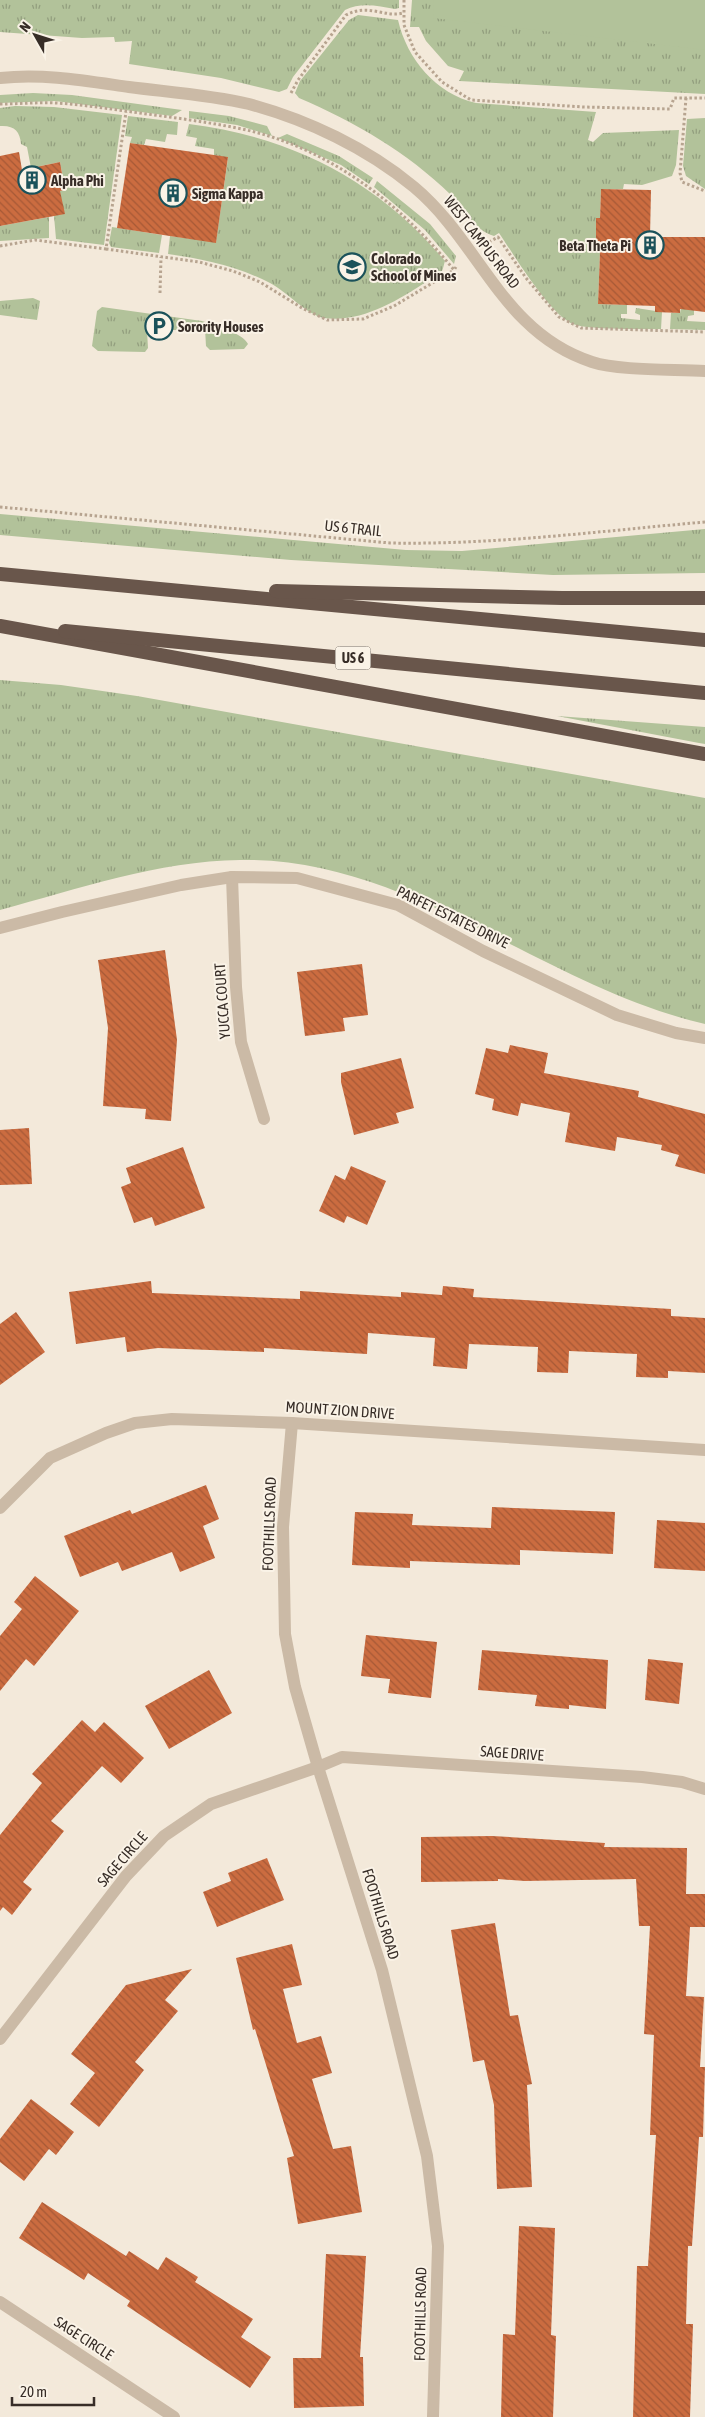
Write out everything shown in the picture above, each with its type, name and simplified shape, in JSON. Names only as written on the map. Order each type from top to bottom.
[{"type":"highway","points":[[0,574],[705,640]]},
{"type":"highway","points":[[153,588],[562,598],[705,598]]},
{"type":"highway","points":[[0,625],[705,754]]},
{"type":"highway","name":"US 6","points":[[0,625],[705,693]]},
{"type":"street","name":"WEST CAMPUS ROAD","points":[[0,78],[72,79],[214,98],[248,104],[288,116],[341,140],[380,162],[412,186],[449,223],[500,293],[529,325],[557,347],[594,362],[705,371]]},
{"type":"street","name":"PARFET ESTATES DRIVE","points":[[0,928],[172,887],[232,877],[297,878],[398,905],[483,951],[618,1015],[676,1033],[705,1038]]},
{"type":"street","name":"YUCCA COURT","points":[[232,877],[236,988],[241,1042],[264,1119]]},
{"type":"street","name":"MOUNT ZION DRIVE","points":[[0,1508],[50,1458],[106,1433],[135,1423],[172,1419],[292,1423],[705,1450]]},
{"type":"street","name":"FOOTHILLS ROAD","points":[[292,1423],[283,1527],[285,1634],[295,1686],[318,1767],[382,1970],[427,2156],[438,2246],[434,2417]]},
{"type":"street","name":"SAGE DRIVE","points":[[318,1767],[342,1757],[642,1777],[682,1782],[705,1789]]},
{"type":"street","name":"SAGE CIRCLE","points":[[0,2039],[126,1876],[164,1836],[211,1804],[318,1767]]},
{"type":"street","name":"SAGE CIRCLE","points":[[0,2302],[174,2417]]},
{"type":"path","points":[[404,0],[404,25],[415,52],[442,82],[471,100],[584,107],[670,109],[674,98],[705,98]]},
{"type":"path","points":[[291,93],[298,80],[346,15],[353,11],[366,10],[398,15],[403,13]]},
{"type":"path","points":[[686,98],[680,173],[682,182],[705,191]]},
{"type":"path","points":[[0,104],[56,103],[238,128],[301,149],[334,164],[370,187],[428,237],[454,270]]},
{"type":"path","points":[[106,249],[126,112]]},
{"type":"path","points":[[0,246],[35,240],[199,262],[232,271],[260,282],[302,308],[327,320],[363,319],[394,306],[454,270],[498,237],[526,278],[559,316],[581,328],[705,332]]},
{"type":"path","points":[[160,293],[161,256]]},
{"type":"path","name":"US 6 TRAIL","points":[[0,507],[390,543],[426,544],[489,541],[705,522]]},
{"type":"green space","points":[[0,0],[399,0],[399,8],[363,5],[345,10],[293,77],[287,89],[279,92],[221,78],[129,64],[132,41],[115,42],[114,37],[82,38],[0,32]]},
{"type":"green space","points":[[412,0],[705,0],[705,94],[459,81],[464,71],[448,66],[426,41],[419,27],[410,27]]},
{"type":"green space","points":[[434,0],[705,0],[705,50],[433,18]]},
{"type":"green space","points":[[358,15],[398,20],[408,48],[425,73],[448,92],[462,98],[476,103],[596,112],[588,140],[593,142],[603,133],[679,130],[676,165],[672,176],[642,185],[624,184],[623,189],[601,189],[600,218],[596,218],[596,252],[600,252],[598,304],[627,305],[627,314],[621,314],[621,318],[640,320],[640,315],[635,313],[636,308],[662,312],[661,329],[616,329],[573,324],[554,309],[543,297],[499,233],[494,236],[481,229],[434,179],[380,139],[340,117],[299,98],[295,93],[300,81],[349,20]]},
{"type":"green space","points":[[33,93],[72,95],[182,110],[172,116],[55,101],[0,103],[0,95]]},
{"type":"green space","points":[[15,106],[54,107],[122,115],[104,245],[56,239],[54,216],[60,191],[65,189],[60,162],[31,168],[27,147],[21,144],[18,132],[13,128],[0,126],[0,108]]},
{"type":"green space","points":[[189,111],[229,116],[267,126],[272,136],[237,125],[189,118]]},
{"type":"green space","points":[[128,116],[178,122],[177,135],[167,134],[165,142],[146,139],[144,145],[130,143],[132,137],[125,136]]},
{"type":"green space","points":[[705,118],[705,189],[686,176],[683,166],[687,119]]},
{"type":"green space","points":[[189,124],[227,130],[263,140],[298,152],[330,167],[362,186],[419,233],[445,261],[442,271],[437,276],[378,309],[365,314],[338,319],[317,316],[270,283],[245,272],[220,264],[168,254],[170,236],[216,242],[228,158],[214,155],[214,149],[195,146],[197,138],[186,136]]},
{"type":"green space","points":[[287,134],[339,156],[373,178],[369,184],[341,165],[278,138]]},
{"type":"green space","points":[[377,181],[430,224],[456,256],[454,264],[425,230],[374,187]]},
{"type":"green space","points":[[49,217],[49,238],[0,241],[0,226]]},
{"type":"green space","points":[[112,227],[162,235],[159,253],[111,247],[109,243]]},
{"type":"green space","points":[[33,298],[40,301],[37,320],[0,315],[0,301]]},
{"type":"green space","points":[[102,307],[202,321],[240,336],[248,344],[244,349],[210,350],[206,346],[205,329],[147,331],[148,348],[145,352],[98,351],[92,346],[97,311]]},
{"type":"green space","points":[[681,308],[694,310],[694,315],[688,316],[687,321],[705,322],[705,330],[670,329],[671,313],[680,313]]},
{"type":"green space","points":[[0,514],[406,550],[462,551],[705,529],[705,573],[553,575],[291,560],[0,535]]},
{"type":"green space","points":[[0,680],[61,685],[137,696],[705,798],[705,1024],[646,1006],[588,982],[419,901],[362,879],[302,865],[240,860],[179,865],[89,885],[0,910]]},
{"type":"green space","points":[[557,716],[705,727],[705,744],[699,743]]},
{"type":"building","name":"Sigma Kappa","points":[[130,143],[228,157],[216,243],[117,228]]},
{"type":"building","name":"Alpha Phi","points":[[19,152],[22,170],[60,162],[65,190],[60,191],[65,214],[0,226],[0,156]]},
{"type":"building","name":"Beta Theta Pi","points":[[601,189],[651,190],[650,237],[705,237],[705,312],[680,309],[680,313],[655,312],[655,306],[598,304],[600,252],[596,252],[596,218],[600,218]]},
{"type":"building","points":[[165,950],[177,1040],[171,1121],[145,1119],[146,1109],[103,1106],[108,1028],[98,960]]},
{"type":"building","points":[[362,964],[368,1015],[343,1018],[345,1031],[305,1036],[297,972]]},
{"type":"building","points":[[510,1045],[548,1053],[544,1073],[639,1091],[638,1097],[705,1114],[705,1174],[675,1166],[679,1155],[661,1150],[662,1145],[617,1137],[615,1151],[565,1142],[570,1113],[521,1103],[518,1116],[492,1110],[494,1099],[475,1094],[486,1048],[508,1053]]},
{"type":"building","points":[[401,1058],[414,1108],[396,1113],[399,1123],[354,1135],[341,1082],[341,1073]]},
{"type":"building","points":[[29,1128],[32,1184],[0,1185],[0,1130]]},
{"type":"building","points":[[183,1147],[205,1208],[155,1226],[152,1217],[134,1223],[121,1187],[131,1183],[126,1168]]},
{"type":"building","points":[[351,1166],[386,1181],[367,1225],[347,1216],[344,1223],[319,1211],[335,1175],[345,1180]]},
{"type":"building","points":[[151,1281],[152,1293],[300,1299],[300,1291],[401,1297],[401,1292],[442,1295],[443,1286],[474,1289],[473,1297],[671,1309],[671,1316],[705,1318],[705,1373],[668,1371],[668,1378],[636,1377],[637,1354],[569,1351],[568,1373],[537,1372],[538,1347],[469,1344],[467,1369],[433,1366],[435,1338],[368,1333],[367,1354],[264,1348],[264,1352],[158,1348],[127,1352],[125,1337],[76,1344],[69,1292]]},
{"type":"building","points":[[16,1312],[45,1352],[0,1385],[0,1324]]},
{"type":"building","points":[[206,1485],[219,1519],[203,1526],[215,1558],[180,1572],[172,1552],[122,1571],[118,1562],[80,1577],[64,1536],[130,1510],[132,1514]]},
{"type":"building","points":[[492,1507],[615,1512],[613,1554],[520,1550],[520,1565],[410,1561],[410,1568],[352,1565],[355,1512],[413,1514],[412,1525],[491,1528]]},
{"type":"building","points":[[657,1520],[705,1523],[705,1571],[654,1568]]},
{"type":"building","points":[[35,1576],[79,1611],[34,1666],[26,1659],[0,1691],[0,1636],[22,1609],[14,1602]]},
{"type":"building","points":[[366,1635],[437,1642],[431,1698],[388,1693],[390,1679],[361,1676]]},
{"type":"building","points":[[482,1650],[608,1660],[606,1709],[569,1705],[569,1709],[535,1706],[537,1695],[478,1690]]},
{"type":"building","points":[[648,1659],[683,1663],[679,1704],[645,1700]]},
{"type":"building","points":[[209,1670],[232,1713],[169,1749],[145,1706]]},
{"type":"building","points":[[82,1720],[95,1732],[104,1722],[144,1758],[121,1783],[102,1766],[51,1821],[64,1831],[23,1882],[32,1889],[12,1915],[3,1907],[0,1911],[0,1835],[42,1783],[32,1774]]},
{"type":"building","points":[[492,1836],[605,1843],[604,1847],[687,1848],[686,1894],[705,1894],[705,1927],[690,1927],[686,1996],[704,1997],[700,2067],[705,2067],[703,2137],[699,2137],[692,2246],[688,2246],[686,2324],[693,2324],[690,2417],[633,2417],[637,2266],[648,2266],[656,2135],[650,2135],[654,2035],[644,2034],[650,1926],[639,1926],[636,1879],[525,1881],[498,1879],[498,1881],[421,1882],[421,1837]]},
{"type":"building","points":[[267,1858],[284,1900],[217,1927],[203,1892],[231,1881],[228,1873]]},
{"type":"building","points":[[495,1923],[510,2016],[518,2015],[532,2084],[527,2085],[532,2187],[497,2189],[494,2105],[484,2060],[473,2062],[451,1930]]},
{"type":"building","points":[[292,1944],[302,1985],[283,1989],[297,2043],[321,2036],[332,2073],[312,2079],[333,2149],[351,2146],[362,2212],[298,2224],[287,2158],[294,2156],[255,2029],[253,2030],[236,1958]]},
{"type":"building","points":[[192,1969],[165,2000],[178,2011],[135,2062],[144,2070],[99,2127],[70,2104],[95,2073],[71,2054],[126,1985]]},
{"type":"building","points":[[31,2099],[74,2132],[56,2155],[49,2149],[24,2181],[0,2162],[0,2139]]},
{"type":"building","points":[[42,2202],[126,2256],[129,2251],[158,2270],[166,2257],[198,2277],[195,2282],[253,2319],[241,2337],[271,2357],[250,2388],[127,2306],[130,2301],[88,2273],[84,2280],[19,2238]]},
{"type":"building","points":[[519,2226],[555,2228],[551,2335],[556,2336],[553,2417],[501,2417],[503,2334],[515,2335]]},
{"type":"building","points":[[326,2254],[366,2256],[360,2357],[363,2357],[364,2406],[294,2408],[293,2358],[321,2358]]},
{"type":"place","name":"Alpha Phi","points":[[32,180]]},
{"type":"place","name":"Sigma Kappa","points":[[173,193]]},
{"type":"place","name":"Beta Theta Pi","points":[[650,245]]},
{"type":"place","name":"Colorado School of Mines","points":[[352,267]]},
{"type":"place","name":"Sorority Houses","points":[[159,326]]}]
